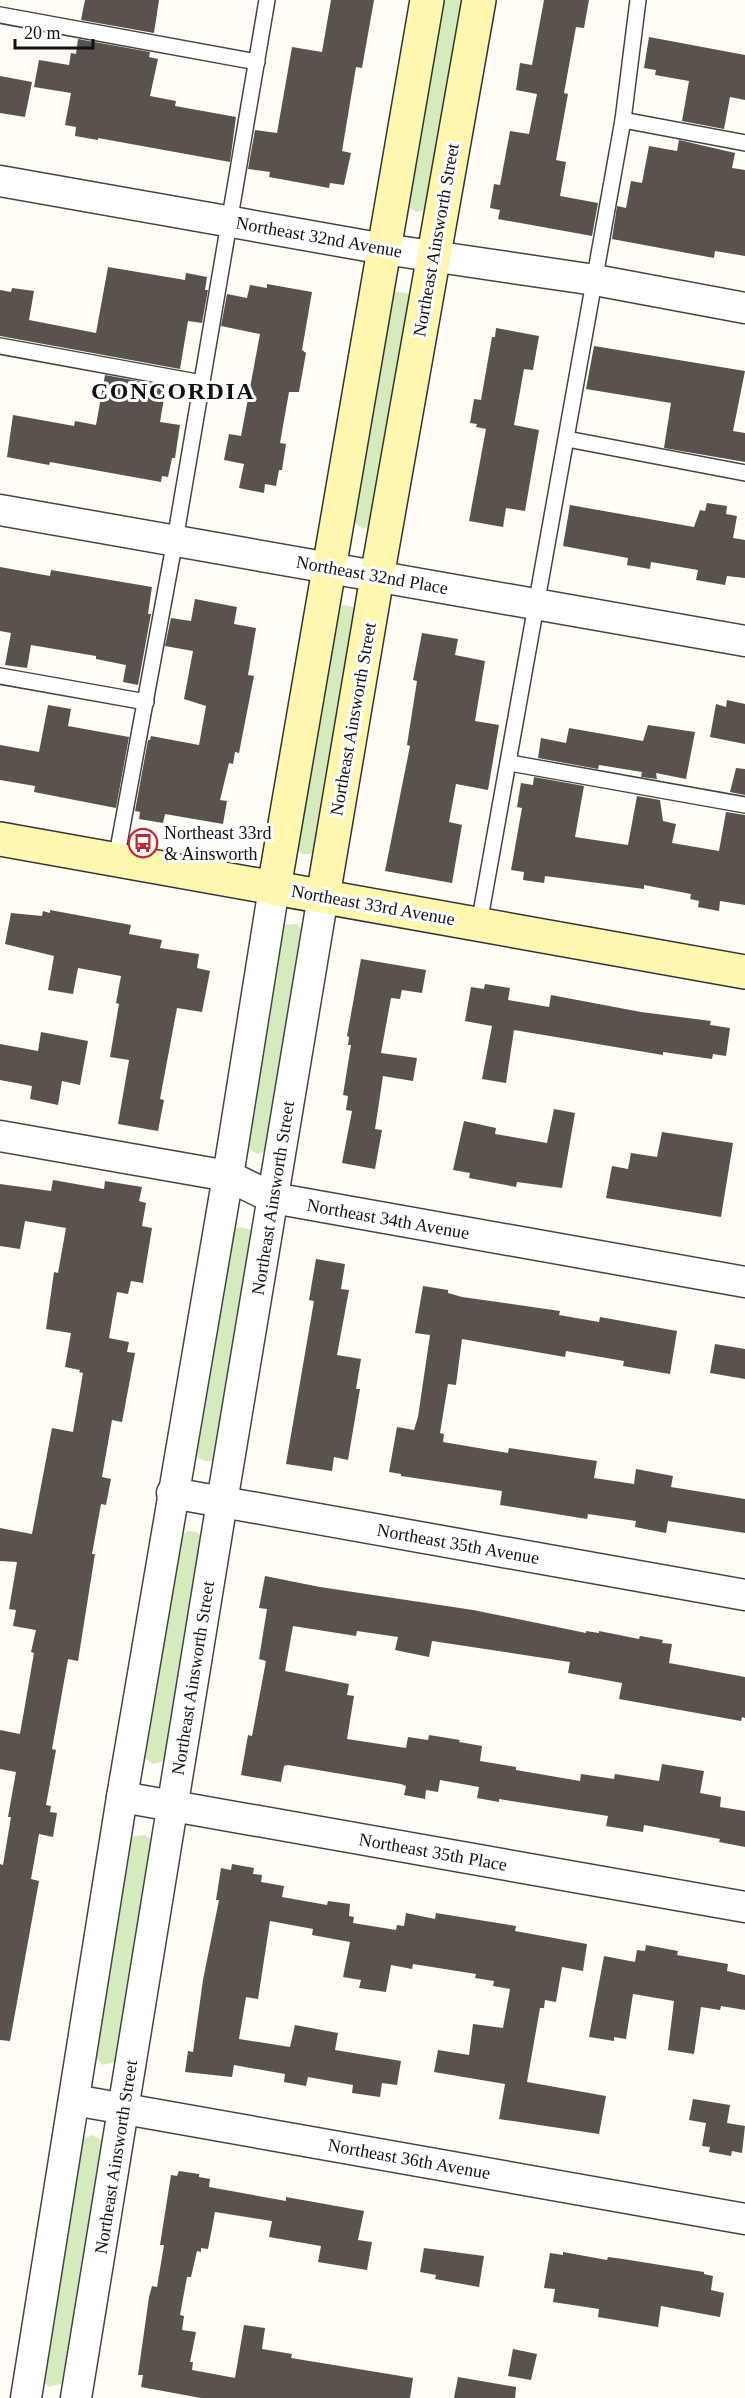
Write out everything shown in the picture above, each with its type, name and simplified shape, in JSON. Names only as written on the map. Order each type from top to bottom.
[{"type":"street","points":[[26,2398],[172,1493],[228,1176],[274,888],[427,0]]},
{"type":"street","name":"Northeast Ainsworth Street","points":[[76,2398],[376,577],[478,0]]},
{"type":"street","name":"Northeast 32nd Avenue","points":[[0,181],[384,249],[595,280],[745,309]]},
{"type":"street","name":"Northeast 32nd Place","points":[[0,510],[745,641]]},
{"type":"street","name":"Northeast 33rd Avenue","points":[[0,839],[745,972]]},
{"type":"street","name":"Northeast 34th Avenue","points":[[0,1136],[228,1176],[273,1198],[745,1282]]},
{"type":"street","name":"Northeast 35th Avenue","points":[[172,1493],[745,1595]]},
{"type":"street","name":"Northeast 35th Place","points":[[122,1797],[745,1907]]},
{"type":"street","name":"Northeast 36th Avenue","points":[[74,2100],[745,2219]]},
{"type":"lane","points":[[117,860],[175,540],[267,0]]},
{"type":"lane","points":[[479,924],[510,763],[536,604],[623,120],[638,0]]},
{"type":"lane","points":[[0,15],[257,62]]},
{"type":"lane","points":[[623,120],[745,143]]},
{"type":"lane","points":[[0,346],[202,382]]},
{"type":"lane","points":[[567,439],[745,472]]},
{"type":"lane","points":[[0,676],[146,702]]},
{"type":"lane","points":[[510,763],[745,805]]},
{"type":"green space","points":[[439,0],[468,0],[432,208],[417,212],[403,205]]},
{"type":"green space","points":[[388,290],[417,295],[372,525],[363,529],[353,522]]},
{"type":"green space","points":[[344,605],[356,608],[319,849],[313,854],[302,854],[295,847],[338,607]]},
{"type":"green space","points":[[296,924],[304,931],[272,1149],[257,1154],[242,1143],[279,933],[285,925]]},
{"type":"green space","points":[[239,1227],[253,1233],[219,1455],[214,1461],[207,1461],[199,1458],[193,1451],[231,1231]]},
{"type":"green space","points":[[188,1531],[203,1536],[171,1759],[153,1764],[141,1755],[181,1535]]},
{"type":"green space","points":[[145,1835],[153,1841],[122,2060],[103,2065],[90,2052],[126,1844],[134,1836]]},
{"type":"green space","points":[[93,2135],[102,2141],[106,2151],[64,2383],[49,2387],[39,2377],[82,2139]]},
{"type":"building","points":[[85,0],[159,0],[154,33],[81,20]]},
{"type":"building","points":[[331,0],[374,0],[362,68],[356,67],[342,151],[351,153],[344,185],[330,183],[329,188],[269,177],[270,172],[248,169],[255,130],[277,133],[292,47],[322,52]]},
{"type":"building","points":[[544,0],[589,0],[584,28],[576,27],[564,93],[568,94],[556,160],[566,162],[560,196],[598,203],[592,236],[498,219],[500,210],[490,208],[494,184],[500,185],[510,131],[529,134],[537,94],[516,90],[520,63],[532,65]]},
{"type":"building","points":[[649,37],[745,55],[745,100],[730,97],[724,129],[682,121],[689,81],[655,75],[656,70],[644,68]]},
{"type":"building","points":[[78,39],[150,52],[149,57],[158,59],[150,96],[176,101],[175,106],[236,117],[230,162],[98,138],[98,140],[75,136],[76,127],[65,125],[71,93],[34,87],[39,60],[69,65],[71,53],[76,54]]},
{"type":"building","points":[[0,76],[32,82],[25,117],[0,113]]},
{"type":"building","points":[[679,140],[735,153],[732,168],[745,170],[745,256],[715,251],[714,258],[612,239],[617,206],[626,208],[631,181],[642,183],[649,146],[677,151]]},
{"type":"building","points":[[108,267],[185,280],[186,273],[207,277],[205,290],[208,290],[202,323],[188,321],[180,369],[0,336],[0,290],[11,292],[12,288],[34,291],[29,320],[96,333]]},
{"type":"building","points":[[267,284],[312,292],[302,350],[306,353],[299,392],[289,392],[280,443],[286,444],[282,470],[279,470],[276,486],[265,484],[264,493],[239,488],[244,464],[224,460],[229,434],[241,436],[260,334],[221,326],[227,294],[247,298],[250,285],[267,288]]},
{"type":"building","points":[[496,328],[539,336],[533,370],[524,369],[514,425],[539,430],[525,511],[506,508],[503,527],[469,521],[486,429],[470,423],[474,399],[481,400],[492,337],[495,337]]},
{"type":"building","points":[[594,346],[745,371],[733,431],[745,433],[745,462],[664,448],[671,403],[586,389]]},
{"type":"building","points":[[105,375],[166,386],[160,422],[180,425],[175,458],[172,458],[168,477],[162,476],[161,482],[50,462],[49,465],[7,457],[13,415],[74,426],[75,421],[96,425]]},
{"type":"building","points":[[707,503],[727,506],[726,514],[737,516],[733,538],[745,540],[745,578],[727,576],[725,585],[696,580],[698,570],[651,562],[650,569],[627,565],[628,558],[563,546],[570,505],[694,527],[700,510],[705,511]]},
{"type":"building","points":[[0,567],[50,576],[51,570],[152,587],[148,614],[151,614],[138,685],[123,682],[126,665],[96,659],[96,656],[31,645],[27,668],[5,665],[11,633],[0,631]]},
{"type":"building","points":[[195,599],[237,607],[234,624],[256,628],[248,675],[254,676],[239,753],[235,752],[233,764],[229,763],[220,800],[227,801],[223,824],[165,814],[163,823],[139,819],[140,812],[135,811],[148,740],[151,736],[199,745],[206,706],[184,699],[193,651],[165,646],[171,618],[191,621]]},
{"type":"building","points":[[422,633],[458,639],[455,655],[485,661],[475,721],[499,725],[488,790],[456,784],[449,822],[462,825],[452,883],[385,871],[410,746],[407,745],[417,681],[413,680]]},
{"type":"building","points":[[727,700],[745,704],[745,744],[710,737],[716,704],[726,707]]},
{"type":"building","points":[[48,705],[71,709],[68,726],[129,737],[116,808],[34,792],[35,786],[0,780],[0,745],[39,752]]},
{"type":"building","points":[[648,725],[695,732],[686,779],[656,773],[657,779],[641,777],[642,772],[599,765],[598,769],[538,758],[541,738],[566,743],[569,728],[643,741]]},
{"type":"building","points":[[736,768],[745,769],[745,795],[730,792]]},
{"type":"building","points":[[534,777],[584,786],[575,837],[628,845],[637,796],[660,800],[663,821],[676,824],[672,843],[719,851],[726,812],[745,815],[745,905],[720,901],[719,911],[698,907],[699,901],[690,899],[691,894],[644,885],[644,889],[545,876],[544,883],[523,880],[524,872],[511,870],[522,808],[517,807],[521,783],[533,785]]},
{"type":"building","points":[[50,910],[131,925],[129,934],[162,940],[160,948],[199,954],[197,968],[210,971],[202,1012],[177,1008],[160,1099],[164,1100],[158,1131],[118,1124],[129,1060],[110,1057],[121,976],[78,968],[73,994],[48,990],[54,956],[5,944],[11,913],[42,916],[43,911],[50,913]]},
{"type":"building","points":[[361,959],[426,970],[422,993],[402,990],[400,999],[391,998],[381,1053],[417,1058],[413,1081],[383,1076],[375,1129],[382,1130],[375,1169],[342,1163],[352,1111],[346,1110],[348,1096],[343,1095],[351,1045],[348,1045],[349,1037],[347,1036]]},
{"type":"building","points":[[485,984],[510,988],[508,1000],[549,1007],[551,995],[641,1012],[711,1021],[710,1025],[730,1028],[726,1056],[713,1054],[712,1059],[663,1052],[663,1055],[514,1030],[506,1083],[482,1079],[492,1026],[465,1021],[471,987],[484,989]]},
{"type":"building","points":[[41,1032],[88,1041],[80,1085],[62,1081],[58,1105],[30,1099],[32,1086],[0,1080],[0,1044],[38,1051]]},
{"type":"building","points":[[554,1109],[575,1113],[562,1188],[517,1182],[516,1187],[469,1178],[470,1173],[453,1170],[464,1121],[496,1128],[495,1134],[547,1143]]},
{"type":"building","points":[[662,1132],[733,1143],[721,1217],[606,1198],[612,1166],[628,1169],[631,1153],[657,1157]]},
{"type":"building","points":[[53,1180],[104,1189],[105,1181],[142,1187],[139,1201],[146,1203],[142,1226],[152,1228],[143,1283],[131,1281],[128,1294],[117,1292],[109,1338],[129,1342],[127,1352],[135,1353],[122,1422],[112,1420],[102,1477],[111,1479],[106,1505],[101,1504],[78,1661],[68,1659],[52,1749],[56,1750],[46,1805],[51,1806],[50,1812],[57,1813],[53,1837],[39,1834],[31,1879],[39,1881],[10,2041],[0,2040],[0,1864],[3,1865],[16,1772],[0,1769],[0,1730],[20,1734],[36,1630],[13,1626],[16,1610],[9,1609],[17,1562],[0,1561],[0,1528],[32,1534],[52,1428],[73,1432],[83,1373],[79,1372],[80,1370],[65,1367],[71,1333],[46,1329],[54,1272],[58,1273],[66,1228],[25,1221],[20,1249],[0,1246],[0,1184],[51,1191]]},
{"type":"building","points":[[316,1259],[345,1264],[341,1289],[349,1290],[337,1355],[361,1359],[356,1389],[360,1389],[348,1460],[334,1457],[332,1471],[286,1464],[314,1301],[309,1300]]},
{"type":"building","points":[[423,1286],[448,1290],[448,1293],[462,1297],[560,1311],[559,1315],[599,1322],[600,1317],[677,1331],[670,1374],[623,1366],[624,1361],[566,1351],[565,1357],[462,1339],[456,1385],[448,1384],[440,1433],[444,1434],[443,1442],[508,1453],[509,1448],[597,1461],[594,1478],[634,1484],[636,1469],[673,1476],[671,1487],[745,1499],[745,1533],[668,1521],[666,1533],[635,1527],[636,1521],[588,1514],[587,1519],[500,1505],[502,1491],[401,1476],[401,1474],[389,1472],[397,1427],[414,1430],[418,1417],[430,1335],[415,1333]]},
{"type":"building","points":[[715,1344],[745,1349],[745,1379],[710,1373]]},
{"type":"building","points":[[265,1576],[320,1587],[473,1610],[586,1633],[586,1631],[599,1633],[599,1631],[639,1639],[640,1636],[663,1640],[662,1643],[672,1644],[669,1663],[745,1677],[745,1718],[742,1717],[741,1721],[619,1699],[622,1683],[568,1673],[570,1662],[432,1641],[429,1657],[395,1650],[398,1637],[357,1631],[356,1636],[293,1626],[285,1671],[349,1684],[347,1695],[354,1696],[347,1739],[406,1748],[408,1737],[428,1740],[429,1735],[460,1740],[459,1742],[482,1746],[480,1761],[580,1781],[581,1774],[614,1779],[615,1774],[659,1781],[662,1764],[704,1771],[700,1793],[721,1797],[720,1807],[745,1811],[745,1847],[719,1842],[720,1839],[644,1825],[643,1832],[606,1826],[608,1816],[499,1799],[499,1802],[477,1798],[479,1787],[440,1780],[438,1792],[426,1790],[425,1799],[404,1795],[406,1786],[401,1784],[288,1765],[284,1766],[281,1782],[241,1775],[248,1735],[252,1736],[266,1661],[259,1659],[267,1609],[259,1608]]},
{"type":"building","points":[[232,1864],[254,1868],[253,1874],[262,1875],[261,1882],[284,1886],[282,1897],[327,1905],[328,1901],[350,1904],[349,1916],[354,1917],[353,1923],[396,1930],[397,1925],[404,1926],[406,1913],[435,1919],[436,1913],[516,1926],[515,1931],[587,1944],[583,1971],[562,1967],[556,2002],[545,2000],[544,2008],[540,2008],[527,2082],[606,2096],[599,2134],[499,2119],[505,2084],[434,2072],[438,2050],[469,2055],[473,2024],[503,2028],[510,1989],[493,1986],[494,1981],[475,1978],[476,1974],[413,1964],[412,1969],[391,1965],[386,1992],[359,1988],[361,1980],[343,1977],[350,1942],[312,1935],[313,1929],[270,1921],[258,1999],[246,1997],[239,2039],[290,2047],[295,2025],[338,2033],[335,2050],[401,2061],[397,2085],[382,2083],[380,2097],[352,2093],[353,2085],[308,2077],[306,2086],[284,2082],[285,2074],[234,2065],[232,2077],[185,2072],[188,2051],[193,2052],[203,1980],[219,1900],[216,1900],[221,1868],[231,1870]]},
{"type":"building","points":[[646,1945],[678,1951],[677,1955],[728,1964],[727,1971],[745,1975],[745,2010],[721,2006],[720,2010],[701,2007],[694,2054],[668,2050],[674,2001],[633,1994],[626,2039],[614,2037],[614,2041],[589,2037],[604,1956],[635,1962],[637,1950],[645,1951]]},
{"type":"building","points":[[693,2099],[730,2105],[727,2123],[745,2126],[742,2153],[732,2151],[731,2156],[709,2152],[710,2147],[702,2146],[706,2123],[689,2120]]},
{"type":"building","points":[[179,2171],[199,2174],[199,2177],[210,2179],[209,2187],[286,2201],[286,2197],[364,2211],[358,2240],[372,2242],[367,2270],[318,2262],[321,2246],[269,2237],[272,2221],[215,2212],[208,2249],[201,2248],[201,2252],[197,2251],[191,2277],[187,2277],[180,2315],[184,2316],[182,2330],[196,2332],[190,2362],[193,2362],[192,2370],[235,2378],[244,2325],[265,2328],[262,2349],[292,2354],[291,2358],[413,2378],[410,2398],[201,2398],[141,2387],[143,2375],[138,2375],[149,2297],[152,2286],[157,2287],[164,2245],[160,2245],[171,2175],[177,2176]]},
{"type":"building","points":[[424,2248],[484,2256],[479,2287],[435,2279],[436,2275],[420,2272]]},
{"type":"building","points":[[563,2252],[704,2272],[704,2274],[713,2276],[711,2290],[724,2293],[720,2317],[661,2306],[658,2327],[598,2317],[599,2309],[553,2302],[555,2289],[544,2288],[550,2253],[563,2255]]},
{"type":"building","points":[[513,2349],[537,2354],[531,2380],[508,2376]]},
{"type":"building","points":[[458,2377],[516,2387],[515,2398],[454,2398]]},
{"type":"place","name":"Northeast 33rd & Ainsworth","points":[[143,843]]},
{"type":"district","name":"CONCORDIA","points":[[173,391]]}]
